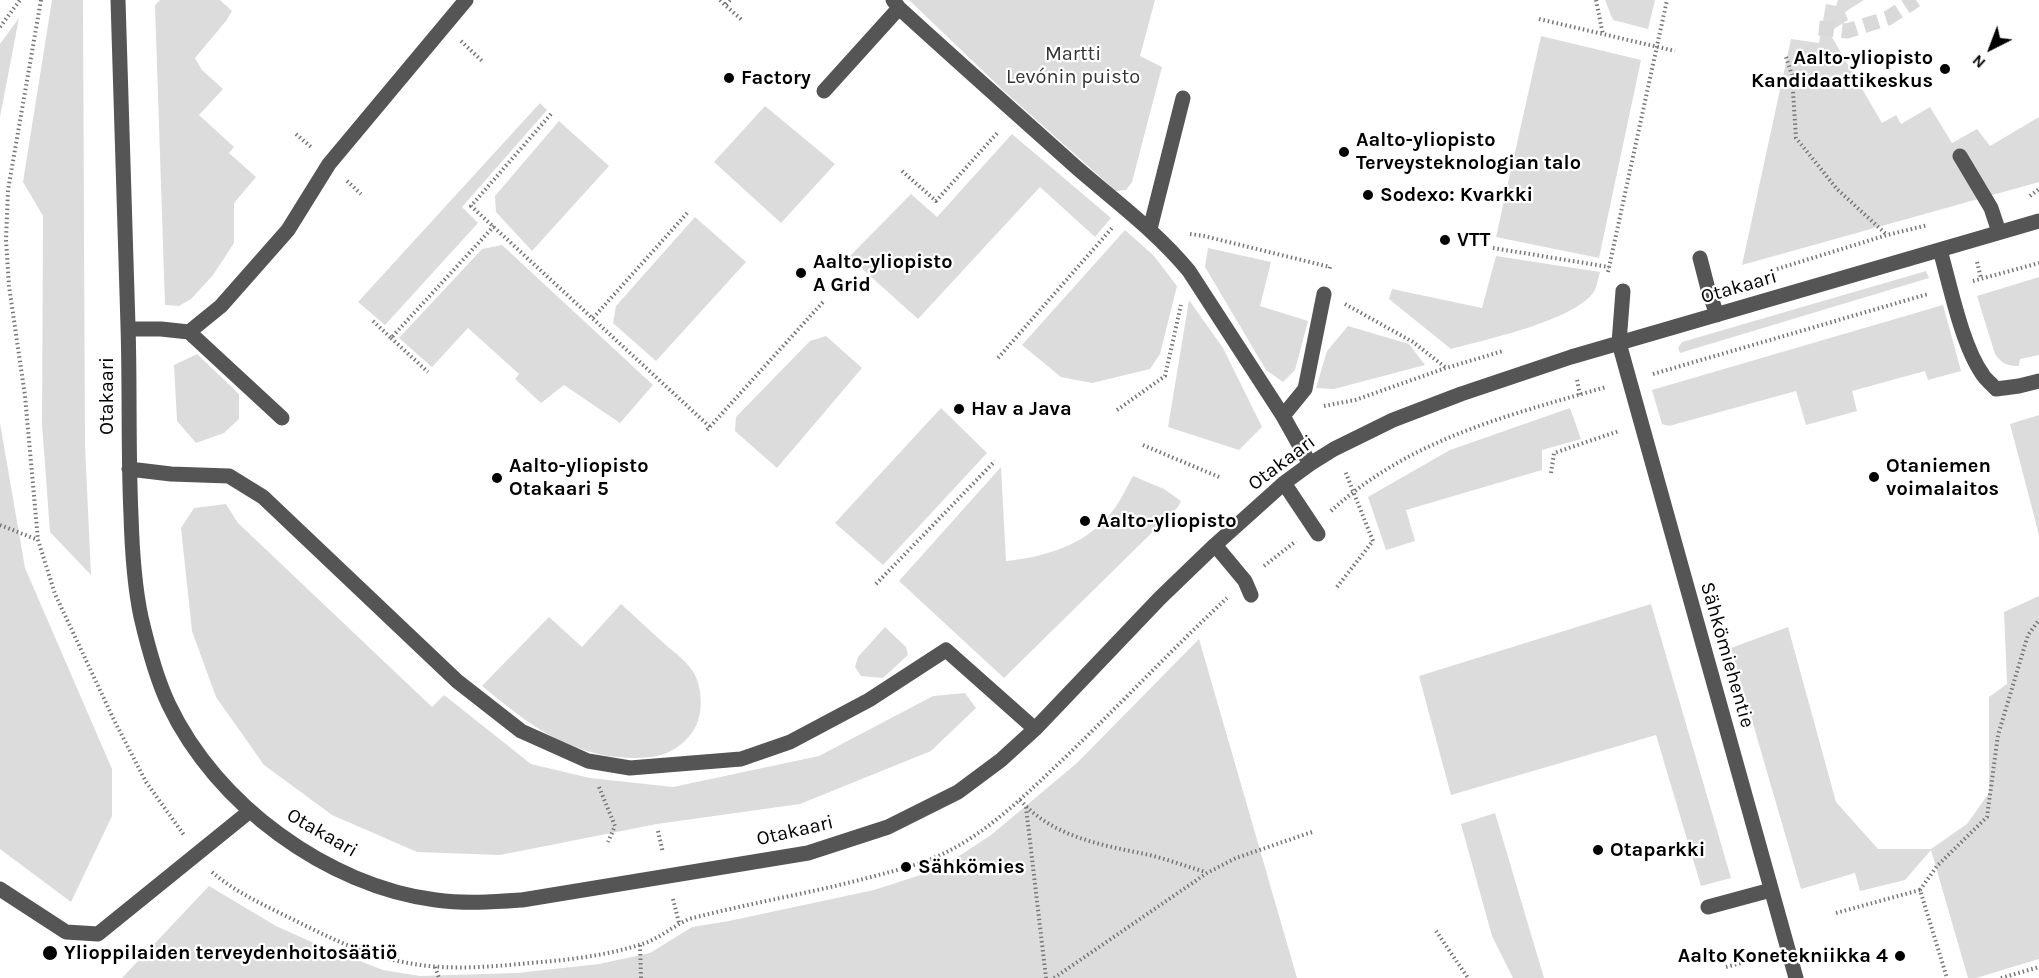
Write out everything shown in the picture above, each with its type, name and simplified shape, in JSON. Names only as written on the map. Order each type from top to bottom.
[{"type":"street","name":"Otakaari","points":[[118,0],[128,329],[129,469],[134,574],[141,618],[153,661],[169,704],[189,740],[214,774],[250,811],[281,837],[352,875],[392,890],[434,900],[477,904],[522,900],[808,853],[888,827],[958,792],[1001,760],[1035,729],[1160,598],[1215,545],[1284,483],[1334,449],[1393,420],[1461,394],[1571,357],[2039,221]]},
{"type":"street","points":[[189,332],[221,306],[288,230],[329,164],[466,0]]},
{"type":"street","points":[[824,92],[896,4],[1015,113],[1172,250],[1189,271],[1283,416],[1310,464]]},
{"type":"street","points":[[1150,230],[1183,98]]},
{"type":"street","points":[[1960,156],[1991,208],[1999,232]]},
{"type":"street","points":[[1940,250],[1961,326],[1983,376],[1996,388],[2039,381]]},
{"type":"street","points":[[1700,258],[1717,315]]},
{"type":"street","name":"Sähkömiehentie","points":[[1623,291],[1619,344],[1796,978]]},
{"type":"street","points":[[1283,416],[1305,389],[1324,294]]},
{"type":"street","points":[[128,329],[189,332],[282,418]]},
{"type":"street","points":[[129,469],[171,474],[229,476],[263,498],[457,681],[521,731],[588,761],[630,768],[741,759],[790,742],[859,706],[946,650],[1035,729]]},
{"type":"street","points":[[1284,483],[1316,531]]},
{"type":"street","points":[[1215,545],[1248,588]]},
{"type":"street","points":[[0,889],[66,932],[98,934],[250,811]]},
{"type":"street","points":[[1708,907],[1771,890]]},
{"type":"path","points":[[0,27],[20,0]]},
{"type":"path","points":[[41,0],[13,164],[7,209],[6,240],[9,286],[25,396],[38,540],[56,594],[118,729],[146,782],[209,869],[236,891],[338,942],[374,955],[435,967],[494,967],[570,960],[606,954],[650,942],[689,919],[830,888],[936,857],[984,829],[1020,800],[1088,736],[1205,618],[1248,588],[1316,531],[1353,490],[1394,464],[1470,428],[2039,263]]},
{"type":"path","points":[[720,0],[742,20]]},
{"type":"path","points":[[725,5],[730,0]]},
{"type":"path","points":[[1596,0],[1603,35]]},
{"type":"path","points":[[1607,278],[1667,0]]},
{"type":"path","points":[[1539,19],[1675,51]]},
{"type":"path","points":[[1786,57],[1792,75],[1796,138],[1837,189],[1887,235]]},
{"type":"path","points":[[902,171],[936,201],[1015,113]]},
{"type":"path","points":[[551,114],[471,206],[709,428],[823,302]]},
{"type":"path","points":[[2027,199],[2039,189]]},
{"type":"path","points":[[0,207],[7,209]]},
{"type":"path","points":[[593,318],[689,211]]},
{"type":"path","points":[[998,358],[1127,211]]},
{"type":"path","points":[[390,338],[494,226]]},
{"type":"path","points":[[1117,410],[1165,376],[1189,271],[1204,236]]},
{"type":"path","points":[[1493,248],[1609,267]]},
{"type":"path","points":[[1053,284],[1058,289]]},
{"type":"path","points":[[373,321],[428,372]]},
{"type":"path","points":[[1305,389],[1313,408],[1355,400],[1446,368]]},
{"type":"path","points":[[1551,473],[1554,453],[1641,425]]},
{"type":"path","points":[[1143,445],[1219,477]]},
{"type":"path","points":[[1334,449],[1373,542],[1337,587]]},
{"type":"path","points":[[876,584],[995,461]]},
{"type":"path","points":[[0,525],[38,540]]},
{"type":"path","points":[[1836,913],[1920,890],[1937,866],[1987,817],[1998,735],[2028,635],[2039,620]]},
{"type":"path","points":[[588,761],[615,826],[608,842]]},
{"type":"path","points":[[1020,800],[1040,819],[1082,840],[1141,853],[1207,873]]},
{"type":"path","points":[[1026,807],[1046,978]]},
{"type":"path","points":[[1054,978],[1207,873],[1236,858],[1312,832]]},
{"type":"path","points":[[1920,890],[1947,978]]},
{"type":"path","points":[[1437,931],[1468,978]]},
{"type":"path","points":[[640,945],[641,978]]},
{"type":"path","points":[[1726,967],[1765,957]]},
{"type":"path","points":[[435,967],[439,978]]},
{"type":"path","points":[[2001,978],[2039,967]]},
{"type":"green space","points":[[52,0],[83,0],[85,445],[91,575],[50,532],[42,424],[43,216],[23,182]]},
{"type":"green space","points":[[160,0],[220,0],[232,11],[195,58],[202,70],[223,89],[199,115],[234,147],[229,153],[256,177],[234,203],[234,243],[213,275],[191,299],[179,306],[165,305],[155,5]]},
{"type":"green space","name":"Martti Levónin puisto","points":[[909,0],[1155,0],[1140,56],[1162,67],[1132,182],[1126,190],[1116,191],[1005,92]]},
{"type":"green space","points":[[1605,0],[1655,0],[1648,29],[1613,20]]},
{"type":"green space","points":[[1838,0],[1864,0],[1845,12],[1848,20],[1829,32],[1882,123],[1896,115],[1901,124],[1930,107],[1952,143],[1977,129],[1990,146],[2039,117],[2039,182],[1742,265],[1791,39],[1819,43],[1826,4],[1836,6]]},
{"type":"green space","points":[[19,18],[0,117],[0,44]]},
{"type":"green space","points":[[1541,36],[1641,60],[1599,258],[1496,237]]},
{"type":"green space","points":[[540,103],[547,110],[462,207],[478,223],[385,325],[358,302]]},
{"type":"green space","points":[[765,106],[835,164],[781,223],[714,162]]},
{"type":"green space","points":[[559,121],[609,166],[532,251],[496,212],[495,196]]},
{"type":"green space","points":[[1012,134],[1111,218],[1095,237],[1040,187],[918,319],[849,257],[911,194],[937,217]]},
{"type":"green space","points":[[695,217],[746,262],[656,361],[613,323],[616,306]]},
{"type":"green space","points":[[1125,230],[1154,256],[1177,286],[1160,354],[1150,369],[1092,383],[1061,377],[1022,345]]},
{"type":"green space","points":[[502,245],[653,385],[620,423],[564,385],[541,403],[515,379],[519,374],[468,328],[432,367],[399,338],[482,249]]},
{"type":"green space","points":[[1208,248],[1271,262],[1260,306],[1308,321],[1295,370],[1283,382],[1266,370],[1205,267]]},
{"type":"green space","points":[[1496,256],[1600,272],[1595,290],[1585,301],[1570,311],[1529,327],[1451,349],[1389,299],[1392,289],[1482,308]]},
{"type":"green space","points":[[1926,271],[1929,278],[1680,353],[1678,348],[1682,342]]},
{"type":"green space","points":[[2039,277],[2039,355],[2020,359],[2019,366],[2008,365],[1995,354],[1977,296]]},
{"type":"green space","points":[[1189,300],[1223,348],[1262,427],[1239,450],[1168,427]]},
{"type":"green space","points":[[1943,305],[1961,371],[1928,380],[1925,371],[1852,391],[1857,411],[1806,425],[1796,391],[1669,426],[1662,424],[1652,390]]},
{"type":"green space","points":[[1348,326],[1409,344],[1425,365],[1334,389],[1316,388],[1327,351]]},
{"type":"green space","points":[[826,336],[862,368],[777,468],[735,431],[736,417],[810,341]]},
{"type":"green space","points":[[197,354],[239,394],[239,419],[224,433],[196,443],[177,421],[174,365]]},
{"type":"green space","points":[[941,408],[987,453],[883,565],[835,523]]},
{"type":"green space","points":[[1570,408],[1581,439],[1542,450],[1542,470],[1406,510],[1415,541],[1386,550],[1368,497],[1450,450]]},
{"type":"green space","points":[[2039,415],[2039,535],[2010,424]]},
{"type":"green space","points":[[0,423],[25,568],[112,769],[112,816],[71,902],[0,849]]},
{"type":"green space","points":[[1001,467],[1006,561],[1058,550],[1093,531],[1108,517],[1133,476],[1164,489],[1181,501],[1178,507],[1004,678],[899,581]]},
{"type":"green space","points":[[226,504],[238,523],[432,707],[444,695],[531,764],[590,778],[673,787],[819,756],[933,696],[965,693],[976,708],[931,751],[800,804],[657,824],[500,855],[417,852],[332,815],[264,765],[216,697],[192,631],[181,528],[194,508]]},
{"type":"green space","points":[[2039,596],[2039,959],[1976,978],[1968,978],[1931,850],[1905,880],[1860,891],[1855,873],[1801,889],[1731,648],[1788,627],[1836,802],[1878,849],[1931,849],[1967,824],[1989,793],[1989,697],[2007,684],[2004,612]]},
{"type":"green space","points":[[621,604],[686,662],[697,680],[701,704],[698,720],[691,734],[678,747],[657,756],[631,758],[587,751],[550,736],[482,686],[549,617],[582,647]]},
{"type":"green space","points":[[1651,604],[1731,878],[1701,886],[1656,735],[1451,795],[1419,676]]},
{"type":"green space","points":[[885,627],[906,647],[908,655],[883,678],[861,676],[855,667],[858,657]]},
{"type":"green space","points":[[1199,639],[1297,978],[122,978],[209,886],[276,926],[314,943],[383,970],[420,976],[517,973],[599,964],[650,953],[692,927],[874,890],[939,869],[991,835],[1077,763]]},
{"type":"green space","points":[[1495,813],[1544,978],[1513,978],[1492,936],[1461,824]]},
{"type":"tunnel","points":[[1819,28],[1847,31],[1888,18],[1916,0]]},
{"type":"place","name":"Aalto-yliopisto Kandidaattikeskus","points":[[1945,69]]},
{"type":"place","name":"Factory","points":[[729,78]]},
{"type":"place","name":"Aalto-yliopisto Terveysteknologian talo","points":[[1344,152]]},
{"type":"place","name":"Sodexo: Kvarkki","points":[[1368,195]]},
{"type":"place","name":"VTT","points":[[1445,240]]},
{"type":"place","name":"Aalto-yliopisto A Grid","points":[[801,273]]},
{"type":"place","name":"Hav a Java","points":[[959,409]]},
{"type":"place","name":"Otaniemen voimalaitos","points":[[1874,477]]},
{"type":"place","name":"Aalto-yliopisto Otakaari 5","points":[[497,478]]},
{"type":"place","name":"Aalto-yliopisto","points":[[1085,521]]},
{"type":"place","name":"Otaparkki","points":[[1598,850]]},
{"type":"place","name":"Sähkömies","points":[[906,867]]},
{"type":"place","name":"Ylioppilaiden terveydenhoitosäätiö","points":[[50,953]]},
{"type":"place","name":"Aalto Konetekniikka 4","points":[[1900,956]]}]
